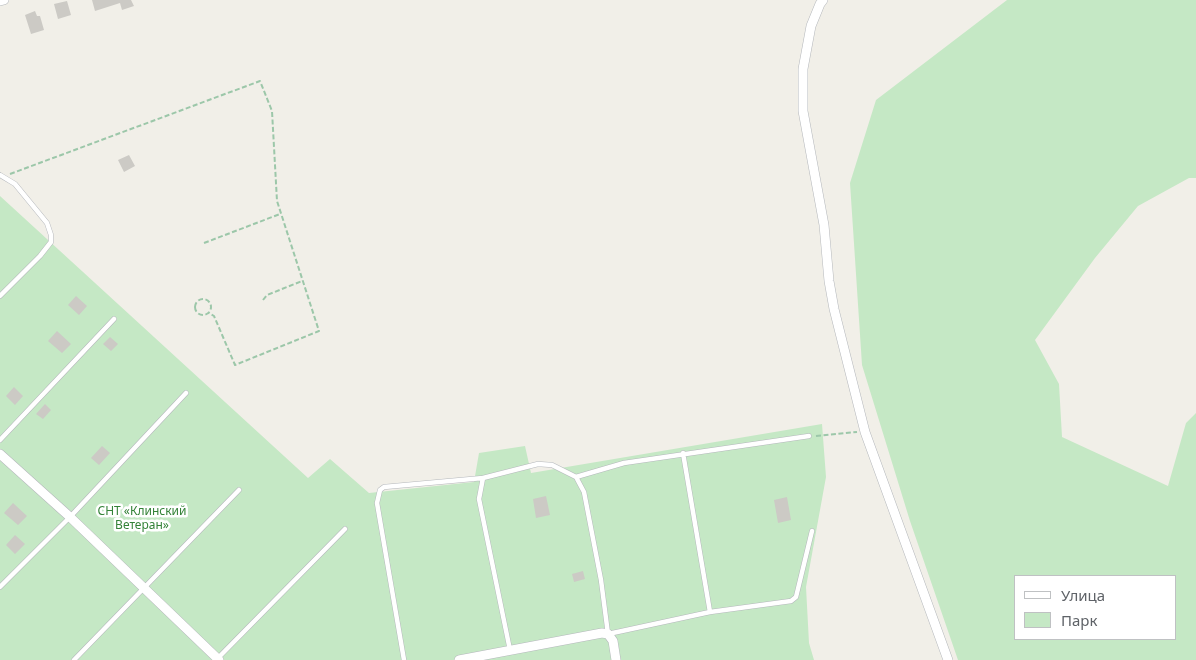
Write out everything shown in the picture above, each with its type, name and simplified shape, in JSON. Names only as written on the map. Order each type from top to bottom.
[{"type":"street","points":[[0,1],[4,0]]},
{"type":"street","points":[[823,0],[811,26],[803,69],[803,111],[824,225],[829,281],[834,309],[865,432],[948,660]]},
{"type":"street","points":[[0,454],[70,517],[218,660]]},
{"type":"street","points":[[460,660],[608,634],[613,642],[616,660]]},
{"type":"lane","points":[[0,296],[51,242],[46,223],[15,184],[2,176]]},
{"type":"lane","points":[[0,440],[114,319]]},
{"type":"lane","points":[[0,587],[70,517],[186,393]]},
{"type":"lane","points":[[576,477],[624,463],[683,452],[809,436]]},
{"type":"lane","points":[[683,452],[710,612]]},
{"type":"lane","points":[[404,660],[377,503],[380,490],[384,487],[483,478],[538,464],[552,464],[576,477],[584,492],[588,511],[601,580],[608,634],[710,612],[791,601],[796,597],[812,531]]},
{"type":"lane","points":[[483,478],[479,499],[510,650]]},
{"type":"lane","points":[[74,660],[239,490]]},
{"type":"lane","points":[[218,660],[344,530]]},
{"type":"path","points":[[2,176],[260,81],[272,111],[277,201],[280,214],[319,331],[235,365],[214,316],[209,313]]},
{"type":"path","points":[[204,243],[280,214]]},
{"type":"path","points":[[263,300],[267,295],[302,281]]},
{"type":"path","points":[[202,299],[208,301],[211,306],[209,313],[204,316],[197,313],[194,308],[197,301],[202,299]]},
{"type":"path","points":[[809,436],[865,432]]},
{"type":"green space","points":[[1007,0],[1196,0],[1196,178],[1189,178],[1138,206],[1095,258],[1035,340],[1059,384],[1062,437],[1168,486],[1186,423],[1196,413],[1196,660],[958,660],[910,521],[862,365],[850,183],[876,100]]},
{"type":"green space","name":"СНТ «Клинский Ветеран»","points":[[0,196],[308,478],[330,459],[369,493],[474,482],[479,453],[525,446],[531,473],[822,424],[826,477],[806,587],[809,643],[814,660],[0,660]]},
{"type":"building","points":[[92,0],[131,0],[134,6],[122,10],[120,3],[95,11]]},
{"type":"building","points":[[67,1],[71,15],[58,19],[54,4]]},
{"type":"building","points":[[35,11],[37,16],[40,16],[44,30],[31,34],[25,15]]},
{"type":"building","points":[[129,155],[135,166],[124,172],[118,160]]},
{"type":"building","points":[[76,296],[87,306],[79,315],[68,305]]},
{"type":"building","points":[[57,331],[71,344],[62,353],[48,341]]},
{"type":"building","points":[[110,337],[118,344],[111,351],[103,344]]},
{"type":"building","points":[[14,387],[23,396],[15,405],[6,396]]},
{"type":"building","points":[[45,404],[51,410],[43,419],[36,414]]},
{"type":"building","points":[[102,446],[110,453],[99,465],[91,458]]},
{"type":"building","points":[[546,496],[550,515],[536,518],[533,499]]},
{"type":"building","points":[[787,497],[791,520],[778,523],[774,500]]},
{"type":"building","points":[[13,503],[27,516],[18,525],[4,513]]},
{"type":"building","points":[[15,535],[25,544],[15,554],[6,545]]},
{"type":"building","points":[[583,571],[585,579],[574,582],[572,574]]}]
